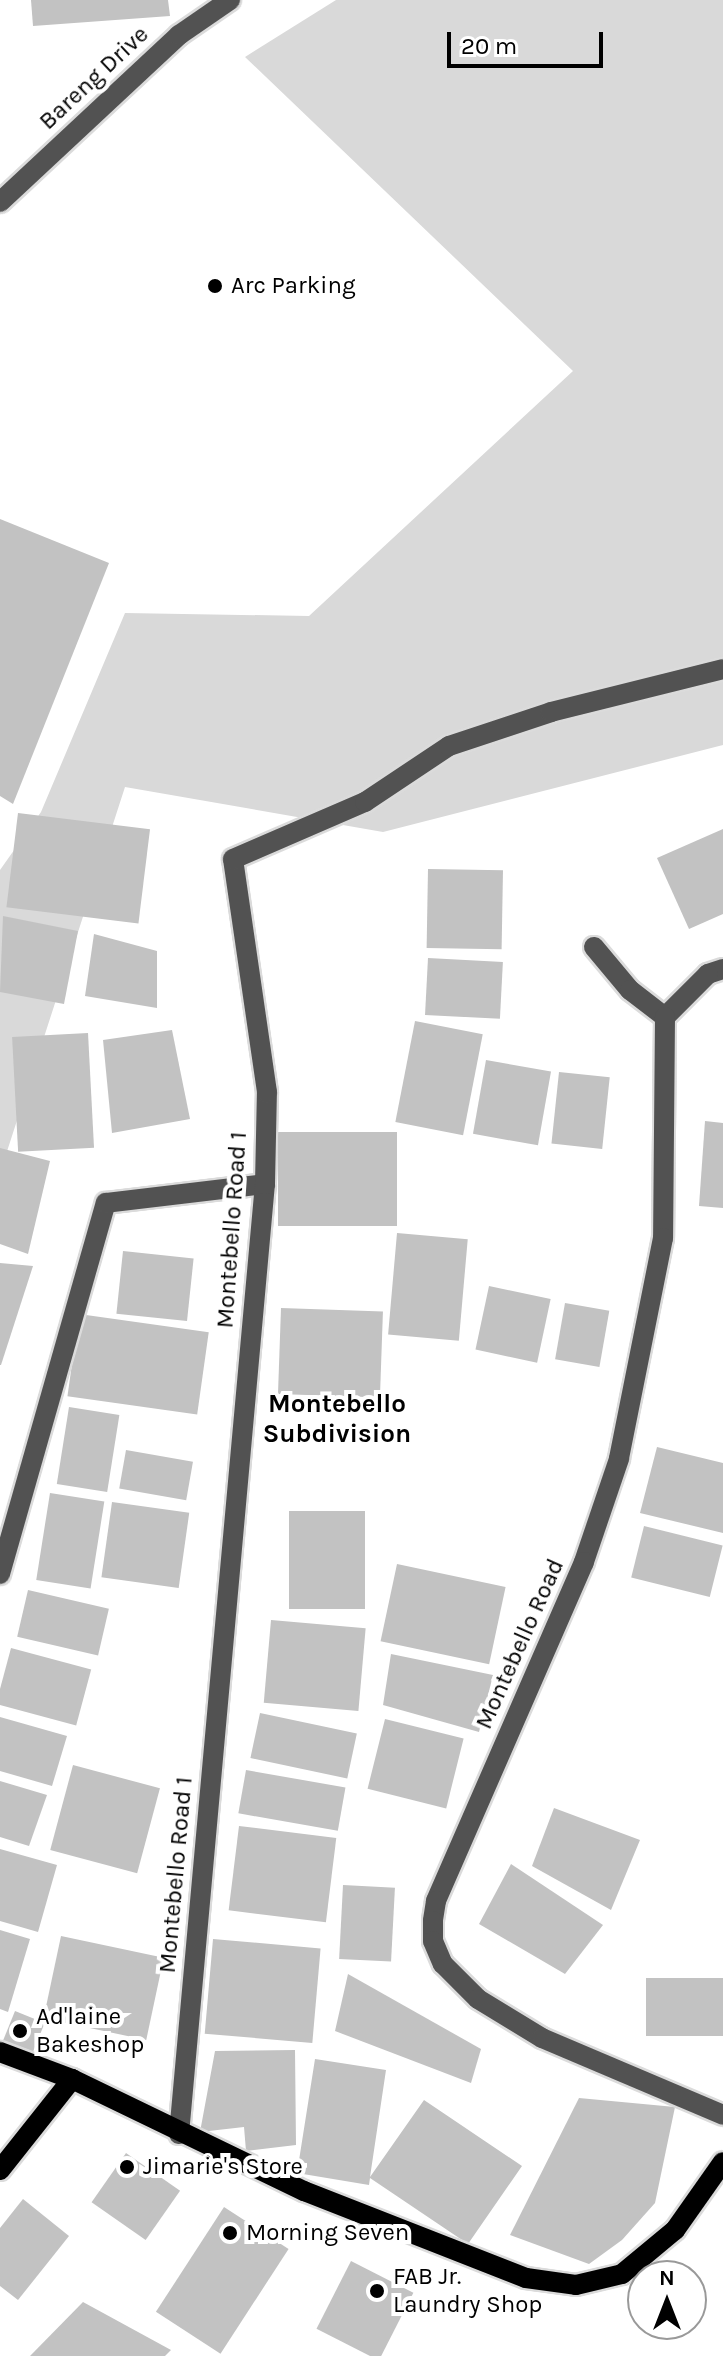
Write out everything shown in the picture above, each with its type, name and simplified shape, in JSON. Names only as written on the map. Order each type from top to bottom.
[{"type":"main road","points":[[0,2052],[72,2079],[179,2134],[451,2251],[526,2278],[576,2285],[622,2274],[675,2230],[723,2162]]},
{"type":"main road","points":[[0,2170],[72,2079]]},
{"type":"street","name":"Bareng Drive","points":[[0,202],[179,35],[230,0]]},
{"type":"street","name":"Montebello Road 1","points":[[179,2134],[265,1184],[267,1092],[233,859],[365,802],[449,746],[551,712],[723,669]]},
{"type":"street","points":[[594,947],[630,990],[665,1017],[708,974],[723,969]]},
{"type":"street","name":"Montebello Road","points":[[665,1017],[663,1238],[619,1459],[584,1562],[436,1901],[433,1941],[443,1964],[490,2007],[542,2038],[723,2115]]},
{"type":"street","points":[[0,1574],[106,1203],[265,1184]]},
{"type":"shaded area","points":[[336,0],[723,0],[723,745],[383,832],[125,787],[0,1173],[0,870],[41,812],[125,613],[309,616],[573,371],[245,57]]},
{"type":"building","points":[[31,0],[168,0],[170,16],[33,26]]},
{"type":"building","points":[[0,519],[109,563],[13,804],[0,796]]},
{"type":"building","points":[[18,813],[150,829],[138,924],[6,907]]},
{"type":"building","points":[[723,829],[723,914],[689,929],[657,858]]},
{"type":"building","points":[[428,869],[503,870],[502,949],[427,948]]},
{"type":"building","points":[[3,916],[78,931],[64,1004],[0,992]]},
{"type":"building","points":[[94,934],[157,951],[157,1008],[85,996]]},
{"type":"building","points":[[428,958],[503,962],[500,1019],[425,1015]]},
{"type":"building","points":[[415,1021],[483,1034],[463,1135],[395,1122]]},
{"type":"building","points":[[172,1030],[190,1119],[112,1133],[103,1040]]},
{"type":"building","points":[[88,1033],[94,1148],[18,1152],[12,1037]]},
{"type":"building","points":[[486,1060],[551,1071],[538,1145],[473,1134]]},
{"type":"building","points":[[559,1072],[610,1077],[602,1149],[551,1144]]},
{"type":"building","points":[[705,1121],[723,1123],[723,1208],[699,1206]]},
{"type":"building","points":[[278,1132],[397,1132],[397,1226],[278,1226]]},
{"type":"building","points":[[0,1148],[50,1161],[28,1254],[0,1244]]},
{"type":"building","points":[[397,1233],[468,1239],[459,1341],[388,1335]]},
{"type":"building","points":[[123,1251],[194,1258],[187,1321],[116,1314]]},
{"type":"building","points":[[0,1263],[33,1266],[1,1365],[0,1365]]},
{"type":"building","points":[[489,1286],[551,1299],[537,1363],[475,1350]]},
{"type":"building","points":[[565,1303],[609,1311],[599,1367],[555,1359]]},
{"type":"building","points":[[281,1308],[383,1312],[380,1398],[278,1394]]},
{"type":"building","points":[[79,1314],[209,1332],[197,1414],[67,1396]]},
{"type":"building","points":[[69,1407],[119,1415],[107,1492],[57,1484]]},
{"type":"building","points":[[657,1447],[723,1463],[723,1533],[640,1513]]},
{"type":"building","points":[[126,1450],[193,1462],[186,1500],[119,1488]]},
{"type":"building","points":[[50,1493],[104,1502],[91,1589],[36,1580]]},
{"type":"building","points":[[112,1502],[189,1513],[179,1588],[101,1577]]},
{"type":"building","points":[[289,1511],[365,1511],[365,1609],[289,1609]]},
{"type":"building","points":[[644,1526],[723,1546],[710,1597],[631,1577]]},
{"type":"building","points":[[397,1564],[506,1587],[489,1664],[381,1641]]},
{"type":"building","points":[[28,1590],[109,1609],[98,1655],[17,1637]]},
{"type":"building","points":[[271,1620],[366,1628],[358,1711],[264,1703]]},
{"type":"building","points":[[11,1648],[91,1669],[76,1726],[0,1705],[0,1689]]},
{"type":"building","points":[[391,1654],[493,1675],[479,1732],[383,1705]]},
{"type":"building","points":[[260,1713],[357,1734],[347,1779],[250,1758]]},
{"type":"building","points":[[0,1717],[67,1736],[52,1786],[0,1771]]},
{"type":"building","points":[[385,1719],[464,1739],[446,1808],[368,1789]]},
{"type":"building","points":[[73,1765],[160,1788],[137,1873],[50,1850]]},
{"type":"building","points":[[246,1770],[345,1788],[338,1831],[238,1813]]},
{"type":"building","points":[[0,1781],[47,1795],[29,1846],[0,1837]]},
{"type":"building","points":[[554,1808],[640,1840],[611,1910],[532,1866]]},
{"type":"building","points":[[239,1826],[336,1838],[326,1922],[229,1910]]},
{"type":"building","points":[[0,1849],[57,1865],[38,1932],[0,1921]]},
{"type":"building","points":[[511,1864],[603,1925],[565,1974],[479,1924]]},
{"type":"building","points":[[343,1885],[395,1888],[391,1962],[339,1959]]},
{"type":"building","points":[[0,1930],[30,1939],[8,2012],[0,2009]]},
{"type":"building","points":[[61,1936],[164,1958],[146,2040],[44,2018]]},
{"type":"building","points":[[213,1939],[321,1948],[312,2043],[205,2034]]},
{"type":"building","points":[[348,1974],[481,2049],[471,2083],[335,2031]]},
{"type":"building","points":[[646,1978],[723,1978],[723,2036],[646,2036]]},
{"type":"building","points":[[15,2011],[45,2023],[32,2055],[2,2043]]},
{"type":"building","points":[[295,2050],[296,2145],[246,2151],[244,2127],[200,2132],[215,2051]]},
{"type":"building","points":[[315,2059],[386,2070],[370,2177],[424,2100],[522,2166],[468,2244],[370,2178],[369,2185],[297,2173]]},
{"type":"building","points":[[579,2098],[675,2107],[655,2203],[622,2240],[589,2264],[510,2235]]},
{"type":"building","points":[[126,2153],[180,2191],[146,2240],[92,2202]]},
{"type":"building","points":[[23,2199],[69,2236],[18,2300],[0,2286],[0,2228]]},
{"type":"building","points":[[224,2207],[289,2249],[220,2354],[156,2312]]},
{"type":"building","points":[[351,2261],[413,2293],[381,2356],[370,2356],[316,2329]]},
{"type":"building","points":[[83,2302],[171,2350],[165,2356],[30,2356]]},
{"type":"place","name":"Arc Parking","points":[[215,286]]},
{"type":"place","name":"Ad'laine Bakeshop","points":[[20,2031]]},
{"type":"place","name":"Jimarie's Store","points":[[127,2167]]},
{"type":"place","name":"Morning Seven","points":[[230,2233]]},
{"type":"place","name":"FAB Jr. Laundry Shop","points":[[377,2291]]},
{"type":"district","name":"Montebello Subdivision","points":[[337,1419]]}]
